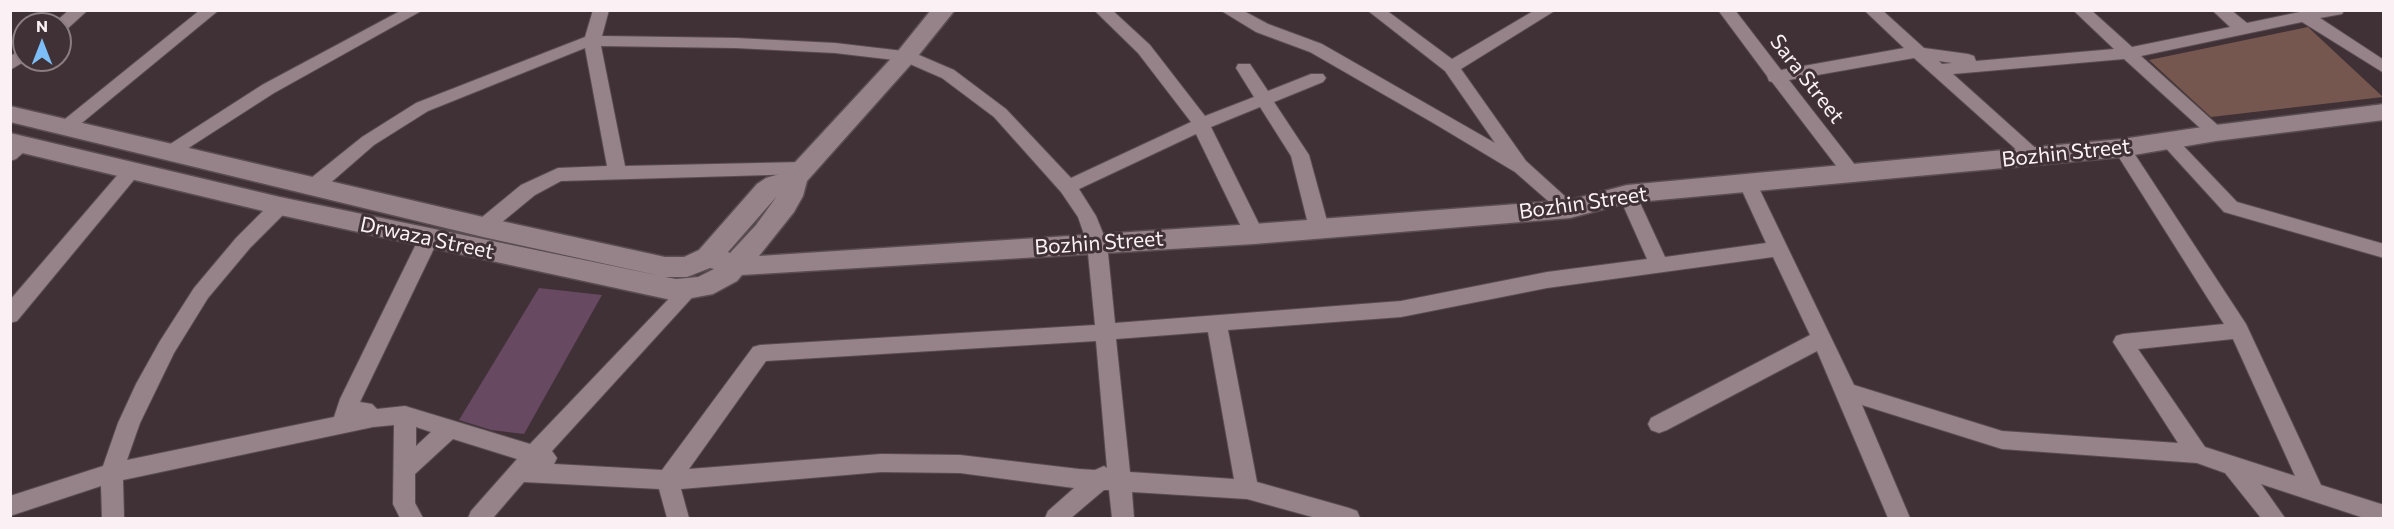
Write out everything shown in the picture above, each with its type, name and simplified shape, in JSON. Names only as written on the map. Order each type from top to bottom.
[{"type":"street","points":[[170,152],[268,89],[415,10]]},
{"type":"street","points":[[601,10],[592,41],[617,173]]},
{"type":"street","name":"Drwaza Street","points":[[15,147],[132,170],[280,206],[429,238],[665,288],[689,290],[716,282],[736,265],[765,232],[784,205],[799,173],[906,56],[944,10]]},
{"type":"street","points":[[1102,10],[1144,49],[1202,124],[1254,234]]},
{"type":"street","points":[[1228,10],[1262,28],[1316,48],[1521,167],[1570,209]]},
{"type":"street","points":[[1375,10],[1451,66],[1521,167]]},
{"type":"street","name":"Sara Street","points":[[1726,10],[1775,77],[1853,175]]},
{"type":"street","points":[[1872,10],[1915,52],[2035,157]]},
{"type":"street","points":[[2081,10],[2216,133]]},
{"type":"street","points":[[2220,10],[2245,30]]},
{"type":"street","points":[[1936,70],[2128,53],[2336,10]]},
{"type":"street","points":[[66,127],[204,11]]},
{"type":"street","points":[[1451,66],[1539,12]]},
{"type":"street","points":[[2306,17],[2384,68]]},
{"type":"street","points":[[313,187],[368,141],[422,107],[576,45],[592,41],[796,46],[906,56],[948,74],[1000,113],[1068,187],[1087,216],[1097,243],[1105,332],[1112,476],[1124,518]]},
{"type":"street","points":[[1775,77],[1915,52],[1997,65]]},
{"type":"street","points":[[1244,68],[1300,155],[1320,228]]},
{"type":"street","points":[[1068,187],[1202,124],[1317,78]]},
{"type":"street","name":"Drwaza Street","points":[[10,114],[483,227],[665,267],[687,267],[708,257],[757,199],[775,184],[799,173]]},
{"type":"street","name":"Bozhin Street","points":[[708,257],[736,265],[758,266],[1254,234],[1570,209],[1628,194],[1853,175],[2122,148],[2216,133],[2381,115]]},
{"type":"street","points":[[2168,140],[2230,207],[2384,251]]},
{"type":"street","points":[[2122,148],[2239,330],[2314,494]]},
{"type":"street","points":[[10,315],[132,170]]},
{"type":"street","points":[[483,227],[528,190],[558,175],[799,173]]},
{"type":"street","points":[[1748,184],[1846,391],[1899,519]]},
{"type":"street","points":[[1628,194],[1659,264]]},
{"type":"street","points":[[112,519],[112,473],[126,430],[147,384],[186,316],[221,267],[280,206]]},
{"type":"street","points":[[342,424],[351,399],[429,238]]},
{"type":"street","points":[[668,480],[760,353],[1217,325],[1401,309],[1547,280],[1777,249]]},
{"type":"street","points":[[479,519],[534,455],[689,290]]},
{"type":"street","points":[[1217,325],[1247,489]]},
{"type":"street","points":[[2197,454],[2123,342],[2239,330]]},
{"type":"street","points":[[1659,424],[1821,339]]},
{"type":"street","points":[[1846,391],[2001,440],[2197,454],[2384,515]]},
{"type":"street","points":[[351,399],[373,417]]},
{"type":"street","points":[[10,506],[112,473],[373,417],[405,415],[606,477]]},
{"type":"street","points":[[405,415],[404,504],[412,519]]},
{"type":"street","points":[[404,471],[449,429]]},
{"type":"street","points":[[519,472],[668,480],[870,464],[919,462],[960,464],[1247,489],[1349,519]]},
{"type":"street","points":[[2233,466],[2274,519]]},
{"type":"street","points":[[1056,519],[1112,476]]},
{"type":"street","points":[[668,480],[678,519]]},
{"type":"shaded area","points":[[2308,27],[2383,97],[2211,117],[2149,60]]},
{"type":"building","points":[[539,288],[602,295],[524,434],[491,430],[459,420]]}]
